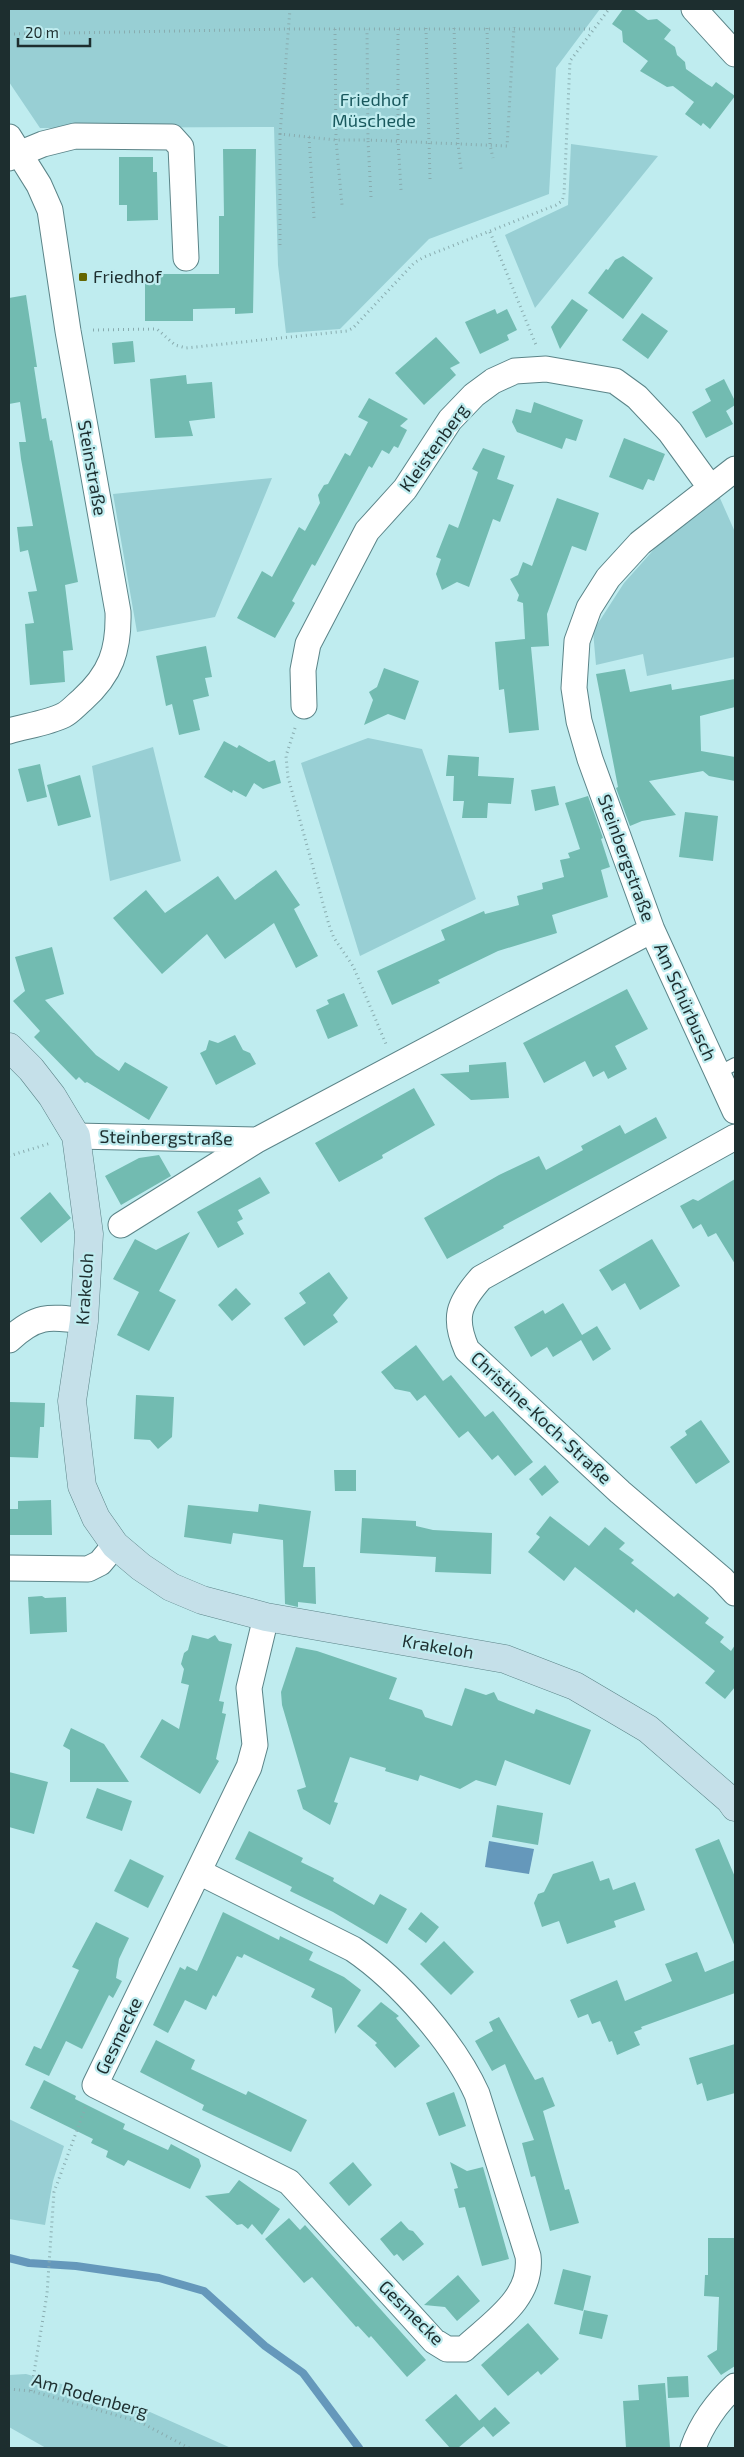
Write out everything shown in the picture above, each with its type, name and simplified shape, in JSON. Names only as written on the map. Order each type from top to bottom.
[{"type":"street","points":[[694,9],[735,54]]},
{"type":"street","name":"Steinstraße","points":[[9,731],[65,715],[93,690],[102,678],[118,642],[118,612],[68,331],[50,210],[39,185],[12,149],[75,136],[172,137],[181,147],[186,258]]},
{"type":"street","name":"Kleistenberg","points":[[304,706],[303,670],[308,644],[372,523],[399,496],[450,420],[474,395],[493,381],[515,371],[546,369],[609,379],[626,388],[670,432],[710,487]]},
{"type":"street","name":"Steinbergstraße","points":[[121,1225],[257,1140],[652,930],[584,739],[575,704],[575,656],[577,642],[585,616],[608,578],[640,543],[735,469]]},
{"type":"street","name":"Am Schürbusch","points":[[652,930],[726,1068],[735,1111]]},
{"type":"street","name":"Krakeloh","points":[[9,1047],[31,1069],[52,1096],[76,1136],[89,1234],[84,1321],[72,1400],[82,1486],[96,1518],[115,1545],[141,1567],[171,1587],[202,1600],[266,1617],[505,1659],[576,1686],[648,1729],[734,1801]]},
{"type":"street","name":"Steinbergstraße","points":[[76,1136],[257,1140]]},
{"type":"street","name":"Christine-Koch-Straße","points":[[735,1137],[481,1278],[467,1294],[459,1313],[459,1331],[467,1350],[620,1492],[722,1579],[735,1593]]},
{"type":"street","points":[[9,1340],[25,1325],[42,1318],[84,1321]]},
{"type":"street","points":[[9,1568],[88,1569],[100,1563],[115,1545]]},
{"type":"street","name":"Gesmecke","points":[[199,1872],[353,1949],[370,1961],[385,1973],[451,2047],[466,2069],[477,2094],[528,2256],[530,2270],[523,2290],[514,2303],[464,2349],[447,2349],[434,2341],[289,2182],[95,2085],[249,1767],[255,1745],[249,1688],[266,1617]]},
{"type":"street","points":[[693,2448],[720,2399],[735,2386]]},
{"type":"path","points":[[280,244],[280,134],[290,9]]},
{"type":"path","points":[[68,331],[157,329],[175,345],[186,348],[347,331],[353,328],[414,263],[430,254],[490,232],[562,202],[564,195],[570,61],[609,9]]},
{"type":"path","points":[[9,34],[514,27],[593,29]]},
{"type":"path","points":[[280,134],[336,140],[507,146],[514,27]]},
{"type":"path","points":[[426,28],[430,180]]},
{"type":"path","points":[[454,28],[458,144],[461,169]]},
{"type":"path","points":[[487,28],[490,145],[493,158]]},
{"type":"path","points":[[335,29],[336,140],[342,205]]},
{"type":"path","points":[[367,29],[368,140],[371,197]]},
{"type":"path","points":[[398,29],[398,141],[401,190]]},
{"type":"path","points":[[309,137],[314,218]]},
{"type":"path","points":[[490,232],[546,369]]},
{"type":"path","points":[[304,706],[290,738],[286,756],[288,777],[332,933],[353,966],[397,1067]]},
{"type":"path","points":[[9,1156],[76,1136]]},
{"type":"path","points":[[31,2391],[47,2294],[54,2192],[81,2117],[95,2085]]},
{"type":"path","name":"Am Rodenberg","points":[[9,2389],[31,2391],[140,2422],[189,2448]]},
{"type":"green space","name":"Friedhof Müschede","points":[[9,9],[600,9],[556,68],[549,194],[429,239],[340,329],[286,333],[278,265],[274,127],[40,128],[9,82]]},
{"type":"green space","points":[[571,144],[658,156],[535,308],[505,235],[568,205]]},
{"type":"green space","points":[[272,478],[215,617],[137,632],[113,494]]},
{"type":"green space","points":[[719,496],[735,532],[735,657],[647,676],[643,654],[596,665],[593,631],[624,583],[665,537]]},
{"type":"green space","points":[[368,738],[422,749],[476,899],[360,956],[301,763]]},
{"type":"green space","points":[[153,747],[181,861],[110,881],[92,766]]},
{"type":"green space","points":[[9,2119],[64,2146],[53,2181],[45,2225],[9,2219]]},
{"type":"green space","points":[[26,2374],[132,2404],[231,2448],[46,2448],[9,2427],[9,2375]]},
{"type":"shaded area","points":[[489,1841],[534,1849],[529,1874],[485,1867]]},
{"type":"building","points":[[623,9],[633,9],[648,20],[657,19],[671,30],[664,39],[675,47],[677,55],[685,62],[686,69],[712,87],[716,82],[735,96],[710,129],[703,123],[701,126],[685,114],[694,102],[673,86],[667,87],[640,71],[648,61],[623,42],[622,31],[612,24]]},
{"type":"building","points":[[223,149],[256,149],[253,313],[235,314],[235,308],[193,309],[193,321],[145,321],[145,274],[219,274],[219,216],[224,216]]},
{"type":"building","points":[[119,157],[153,157],[153,172],[157,172],[158,220],[127,221],[127,205],[119,205]]},
{"type":"building","points":[[623,256],[653,278],[623,319],[588,293],[606,269],[608,270],[615,260]]},
{"type":"building","points":[[26,295],[37,367],[34,367],[42,419],[46,418],[50,441],[52,440],[78,582],[65,585],[73,650],[63,651],[65,682],[30,685],[25,624],[34,623],[28,592],[37,591],[28,550],[20,552],[17,527],[33,526],[19,442],[26,442],[20,402],[9,404],[9,298]]},
{"type":"building","points":[[572,299],[588,310],[560,349],[551,327]]},
{"type":"building","points":[[495,309],[497,314],[507,309],[517,330],[507,335],[509,340],[480,354],[465,322]]},
{"type":"building","points":[[642,313],[668,331],[648,359],[622,340]]},
{"type":"building","points":[[436,337],[460,363],[450,368],[456,375],[424,405],[395,373]]},
{"type":"building","points":[[133,341],[135,362],[114,364],[112,343]]},
{"type":"building","points":[[186,375],[187,384],[212,382],[215,418],[189,421],[193,436],[155,438],[150,379]]},
{"type":"building","points":[[724,379],[735,401],[735,405],[726,411],[733,424],[706,438],[692,412],[711,401],[705,389]]},
{"type":"building","points":[[369,398],[408,419],[400,426],[407,430],[398,448],[394,446],[389,454],[382,450],[372,468],[369,466],[315,566],[312,564],[292,601],[295,603],[275,638],[237,618],[262,571],[272,577],[299,527],[305,531],[320,503],[318,495],[324,485],[328,484],[345,453],[350,456],[368,422],[358,417]]},
{"type":"building","points":[[534,402],[583,420],[576,441],[566,438],[562,449],[517,432],[512,422],[516,409],[531,413]]},
{"type":"building","points":[[624,438],[665,454],[654,481],[648,479],[643,490],[609,477]]},
{"type":"building","points":[[483,448],[505,456],[497,479],[514,485],[500,522],[493,519],[469,587],[457,582],[442,590],[436,574],[441,559],[436,557],[449,524],[458,528],[478,472],[472,469]]},
{"type":"building","points":[[557,498],[599,513],[586,551],[572,546],[547,614],[549,646],[531,647],[539,730],[509,733],[504,689],[499,690],[495,642],[525,639],[523,603],[517,601],[519,595],[510,579],[518,575],[523,562],[532,566]]},
{"type":"building","points":[[206,646],[212,677],[205,678],[209,696],[193,700],[200,730],[179,735],[172,704],[166,706],[156,656]]},
{"type":"building","points":[[384,668],[419,681],[405,720],[388,714],[364,725],[373,700],[369,692],[377,687]]},
{"type":"building","points":[[625,669],[630,692],[671,684],[672,690],[735,679],[735,707],[700,716],[701,751],[735,757],[735,781],[709,776],[703,771],[649,781],[676,815],[642,821],[630,826],[616,788],[618,787],[596,674]]},
{"type":"building","points":[[224,741],[237,748],[239,745],[269,762],[275,760],[281,783],[263,789],[254,783],[246,797],[233,790],[232,793],[204,777]]},
{"type":"building","points":[[448,755],[479,757],[478,776],[514,778],[511,804],[488,803],[487,818],[462,818],[464,801],[453,801],[454,776],[446,776]]},
{"type":"building","points":[[40,764],[47,797],[27,802],[18,769]]},
{"type":"building","points":[[80,775],[91,817],[58,826],[47,785]]},
{"type":"building","points":[[555,786],[559,805],[535,811],[531,790]]},
{"type":"building","points":[[588,796],[603,838],[601,839],[610,867],[601,870],[608,897],[552,915],[557,933],[498,951],[438,980],[440,983],[392,1005],[377,971],[445,940],[441,930],[484,911],[485,914],[519,905],[517,896],[543,889],[542,883],[564,877],[560,860],[570,858],[568,853],[580,849],[565,803]]},
{"type":"building","points":[[685,812],[718,816],[713,861],[679,857]]},
{"type":"building","points":[[276,870],[300,905],[294,909],[318,956],[296,968],[274,923],[225,959],[207,934],[162,974],[113,918],[146,890],[165,913],[218,876],[235,900]]},
{"type":"building","points":[[52,947],[64,994],[45,1000],[96,1055],[119,1071],[125,1062],[168,1087],[149,1120],[87,1082],[85,1083],[79,1077],[76,1080],[34,1037],[40,1031],[13,1001],[25,991],[15,957]]},
{"type":"building","points":[[627,989],[648,1029],[615,1046],[627,1069],[608,1079],[604,1071],[593,1077],[585,1061],[544,1083],[523,1043]]},
{"type":"building","points":[[344,993],[358,1026],[328,1039],[316,1010],[329,1004],[327,1000]]},
{"type":"building","points":[[235,1035],[243,1050],[250,1053],[256,1064],[216,1085],[200,1053],[206,1050],[209,1040],[218,1043]]},
{"type":"building","points":[[506,1062],[509,1098],[471,1100],[440,1074],[469,1072],[469,1065]]},
{"type":"building","points":[[414,1088],[435,1125],[382,1155],[383,1158],[339,1182],[315,1143]]},
{"type":"building","points":[[656,1117],[667,1138],[503,1226],[504,1228],[447,1259],[424,1218],[499,1175],[539,1156],[546,1170],[583,1150],[581,1146],[620,1125],[625,1134]]},
{"type":"building","points":[[159,1155],[171,1176],[121,1205],[105,1176],[139,1158]]},
{"type":"building","points":[[260,1177],[270,1193],[238,1210],[243,1219],[237,1222],[244,1234],[218,1248],[197,1212]]},
{"type":"building","points":[[735,1179],[735,1264],[716,1233],[708,1237],[701,1224],[693,1229],[680,1206],[693,1199],[698,1201]]},
{"type":"building","points":[[50,1192],[71,1218],[41,1243],[20,1218]]},
{"type":"building","points":[[190,1232],[159,1291],[176,1300],[149,1351],[117,1335],[139,1292],[113,1279],[135,1239],[156,1250]]},
{"type":"building","points":[[652,1239],[680,1286],[640,1310],[625,1283],[612,1291],[599,1270]]},
{"type":"building","points":[[329,1272],[348,1298],[333,1315],[338,1322],[304,1346],[284,1318],[306,1303],[299,1293]]},
{"type":"building","points":[[236,1288],[251,1304],[232,1321],[218,1305]]},
{"type":"building","points":[[563,1303],[582,1335],[597,1326],[611,1349],[593,1361],[581,1340],[553,1357],[547,1347],[531,1357],[514,1327],[543,1310],[545,1314]]},
{"type":"building","points":[[416,1345],[443,1381],[451,1375],[485,1417],[493,1411],[533,1462],[515,1476],[498,1455],[492,1460],[468,1431],[459,1438],[425,1395],[417,1401],[410,1392],[395,1389],[381,1372]]},
{"type":"building","points":[[136,1395],[174,1397],[172,1437],[158,1449],[150,1440],[134,1439]]},
{"type":"building","points":[[9,1402],[45,1403],[44,1427],[40,1427],[38,1458],[9,1457]]},
{"type":"building","points":[[701,1420],[730,1462],[696,1484],[670,1447],[687,1435],[685,1431]]},
{"type":"building","points":[[545,1465],[559,1482],[542,1496],[529,1479]]},
{"type":"building","points":[[334,1470],[356,1470],[356,1491],[335,1491]]},
{"type":"building","points":[[51,1500],[52,1535],[9,1535],[9,1509],[18,1509],[18,1501]]},
{"type":"building","points":[[259,1504],[311,1511],[303,1567],[315,1567],[316,1604],[298,1602],[298,1607],[285,1604],[283,1540],[233,1533],[231,1544],[184,1537],[188,1505],[258,1512]]},
{"type":"building","points":[[550,1516],[589,1546],[605,1527],[625,1543],[619,1549],[634,1560],[631,1563],[674,1597],[678,1593],[709,1618],[705,1623],[724,1637],[720,1642],[731,1651],[735,1645],[735,1687],[725,1699],[705,1683],[715,1671],[636,1609],[634,1613],[575,1567],[564,1581],[528,1552],[540,1537],[536,1534]]},
{"type":"building","points":[[362,1518],[416,1521],[416,1526],[433,1530],[492,1533],[491,1574],[435,1572],[436,1557],[360,1553]]},
{"type":"building","points":[[42,1596],[45,1598],[66,1597],[67,1632],[30,1634],[28,1597]]},
{"type":"building","points":[[192,1635],[208,1639],[215,1635],[219,1641],[232,1644],[219,1701],[224,1702],[222,1713],[226,1714],[216,1759],[219,1761],[200,1794],[140,1757],[162,1719],[179,1729],[189,1685],[181,1683],[184,1669],[181,1664],[184,1653],[188,1650]]},
{"type":"building","points":[[296,1647],[317,1651],[397,1678],[389,1699],[422,1710],[425,1717],[452,1726],[465,1688],[486,1695],[494,1692],[498,1700],[534,1714],[536,1709],[591,1730],[570,1785],[505,1760],[496,1786],[476,1780],[460,1789],[420,1775],[418,1781],[385,1771],[386,1768],[350,1757],[334,1802],[338,1803],[330,1825],[303,1809],[297,1790],[306,1787],[282,1705],[281,1692]]},
{"type":"building","points":[[71,1728],[104,1744],[129,1782],[70,1782],[70,1750],[63,1746]]},
{"type":"building","points":[[9,1772],[48,1782],[34,1834],[9,1827]]},
{"type":"building","points":[[97,1788],[132,1801],[122,1831],[86,1818]]},
{"type":"building","points":[[497,1805],[543,1813],[538,1845],[492,1837]]},
{"type":"building","points":[[249,1831],[303,1858],[301,1862],[334,1878],[333,1881],[374,1905],[380,1894],[407,1909],[387,1944],[333,1912],[290,1891],[292,1887],[235,1859]]},
{"type":"building","points":[[719,1839],[735,1877],[735,1947],[695,1849]]},
{"type":"building","points":[[130,1859],[164,1876],[148,1908],[114,1891]]},
{"type":"building","points":[[593,1861],[600,1881],[609,1878],[613,1890],[635,1882],[645,1910],[614,1921],[616,1927],[567,1944],[559,1921],[542,1927],[534,1903],[538,1894],[544,1892],[553,1874]]},
{"type":"building","points":[[223,1912],[279,1940],[280,1936],[313,1952],[309,1960],[344,1977],[361,1990],[335,2034],[332,2008],[311,1997],[315,1989],[244,1954],[242,1958],[237,1956],[216,1997],[213,1995],[206,2010],[185,2000],[168,2033],[153,2025],[180,1967],[185,1970],[187,1966],[197,1971]]},
{"type":"building","points":[[421,1912],[439,1927],[426,1943],[408,1929]]},
{"type":"building","points":[[96,1922],[129,1938],[119,1959],[116,1978],[122,1981],[113,1998],[109,1995],[82,2049],[66,2041],[49,2076],[25,2065],[34,2046],[41,2049],[79,1970],[72,1967]]},
{"type":"building","points":[[444,1941],[474,1972],[451,1995],[420,1964]]},
{"type":"building","points":[[697,1952],[705,1972],[735,1960],[735,1993],[641,2027],[642,2029],[634,2032],[640,2045],[617,2055],[612,2041],[609,2042],[600,2021],[592,2024],[588,2014],[578,2018],[570,2000],[617,1980],[625,2001],[672,1981],[665,1964]]},
{"type":"building","points":[[381,2002],[399,2016],[396,2018],[420,2046],[395,2068],[375,2045],[377,2043],[357,2026]]},
{"type":"building","points":[[499,2017],[535,2080],[543,2077],[555,2106],[543,2111],[565,2190],[569,2189],[579,2223],[550,2231],[535,2176],[531,2177],[522,2143],[534,2140],[505,2064],[492,2071],[475,2041],[493,2031],[489,2022]]},
{"type":"building","points":[[156,2040],[195,2060],[191,2069],[246,2095],[248,2091],[307,2120],[291,2152],[202,2110],[204,2105],[140,2072]]},
{"type":"building","points":[[735,2044],[735,2093],[707,2101],[702,2083],[697,2085],[689,2058]]},
{"type":"building","points":[[44,2080],[76,2096],[75,2099],[125,2124],[123,2129],[168,2150],[171,2144],[199,2159],[201,2166],[190,2189],[128,2160],[124,2166],[106,2157],[108,2151],[91,2143],[93,2139],[30,2108]]},
{"type":"building","points":[[454,2092],[466,2126],[439,2136],[426,2103]]},
{"type":"building","points":[[353,2162],[372,2185],[349,2206],[329,2183]]},
{"type":"building","points":[[450,2162],[467,2171],[483,2167],[509,2259],[482,2266],[465,2207],[459,2208],[454,2189],[458,2188]]},
{"type":"building","points":[[239,2180],[280,2209],[262,2235],[252,2224],[248,2229],[242,2224],[237,2225],[205,2196],[229,2193]]},
{"type":"building","points":[[289,2218],[300,2230],[305,2225],[426,2360],[407,2377],[371,2336],[369,2338],[358,2326],[356,2327],[312,2277],[304,2283],[265,2239]]},
{"type":"building","points":[[401,2221],[424,2244],[403,2261],[397,2254],[394,2256],[380,2239]]},
{"type":"building","points":[[708,2238],[735,2238],[735,2366],[721,2375],[707,2356],[717,2350],[719,2297],[704,2296],[705,2275],[708,2275]]},
{"type":"building","points":[[563,2269],[591,2276],[583,2311],[554,2304]]},
{"type":"building","points":[[458,2275],[480,2301],[457,2321],[445,2307],[424,2305]]},
{"type":"building","points":[[584,2310],[608,2315],[602,2339],[579,2334]]},
{"type":"building","points":[[528,2323],[559,2359],[541,2375],[538,2371],[508,2396],[481,2365]]},
{"type":"building","points":[[688,2376],[689,2397],[668,2398],[667,2377]]},
{"type":"building","points":[[665,2383],[670,2447],[626,2448],[623,2401],[639,2400],[638,2385]]},
{"type":"building","points":[[456,2394],[484,2426],[458,2448],[450,2448],[425,2420]]},
{"type":"building","points":[[495,2407],[510,2423],[493,2437],[479,2421]]},
{"type":"waterway","points":[[9,2258],[29,2263],[76,2266],[159,2278],[204,2291],[265,2346],[303,2373],[359,2448]]},
{"type":"place","name":"Friedhof","points":[[83,277]]}]
